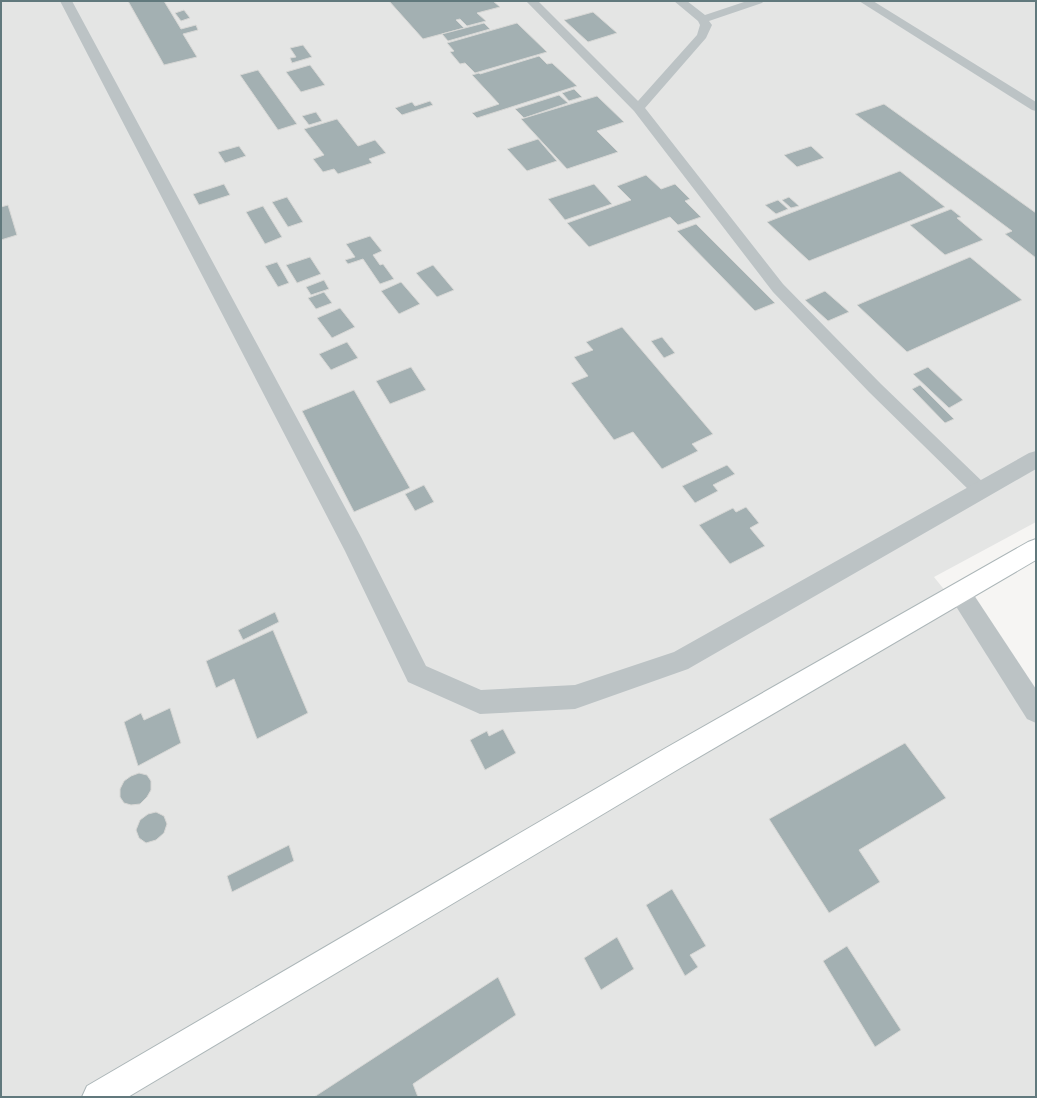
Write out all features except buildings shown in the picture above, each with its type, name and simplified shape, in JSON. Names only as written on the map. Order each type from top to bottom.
[{"type":"street","points":[[66,1],[353,544],[417,674],[480,702],[574,698],[680,661],[1036,459]]},
{"type":"street","points":[[98,1097],[673,758],[1036,549]]},
{"type":"street","points":[[960,593],[1036,711]]},
{"type":"lane","points":[[532,1],[638,108],[778,288],[875,388],[980,490]]},
{"type":"lane","points":[[703,19],[758,1]]},
{"type":"lane","points":[[864,1],[1036,106]]},
{"type":"lane","points":[[638,108],[702,36],[706,25],[703,19],[683,2]]},
{"type":"shaded area","points":[[1,1],[1036,1],[1036,522],[934,577],[1036,704],[1036,1097],[1,1097]]}]
